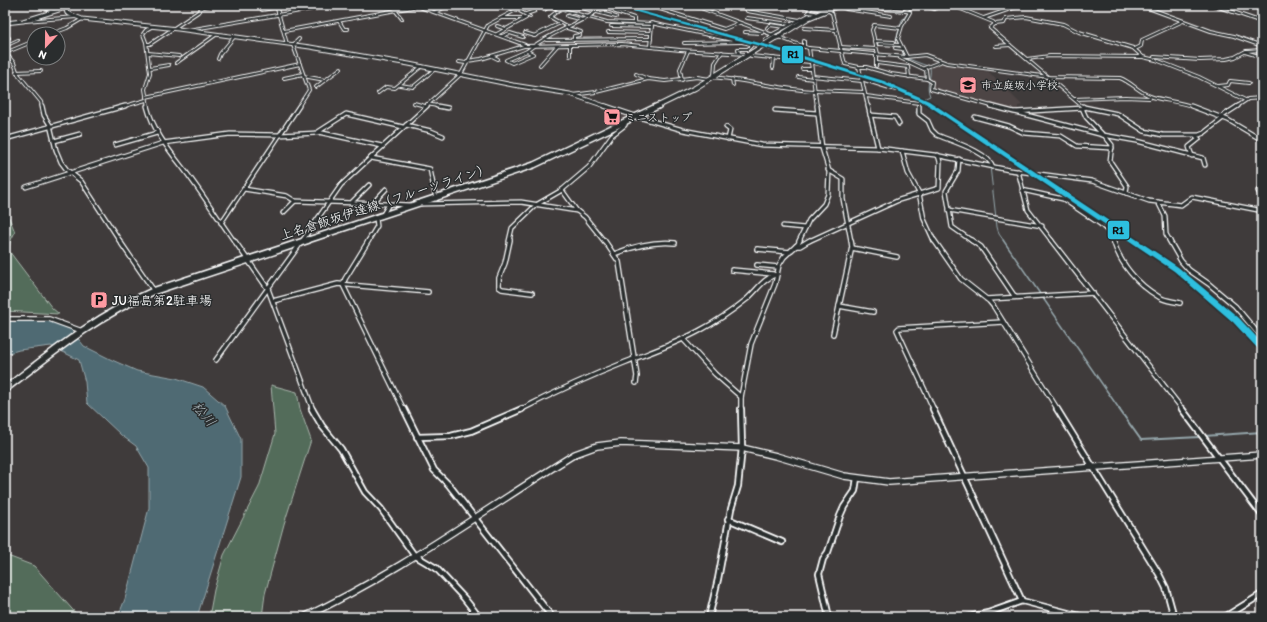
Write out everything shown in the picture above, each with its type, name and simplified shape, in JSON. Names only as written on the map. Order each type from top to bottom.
[{"type":"main road","points":[[688,5],[698,7],[795,5],[827,10]]},
{"type":"main road","name":"上名倉飯坂伊達線（フルーツライン）","points":[[5,389],[115,308],[154,291],[379,218],[534,165],[695,88],[764,45],[774,36],[805,20],[840,5]]},
{"type":"street","points":[[34,5],[54,11]]},
{"type":"street","points":[[22,21],[54,11],[64,6],[75,5]]},
{"type":"street","points":[[147,44],[150,44],[198,12],[203,6],[213,5]]},
{"type":"street","points":[[262,10],[276,6],[289,5]]},
{"type":"street","points":[[187,30],[336,5]]},
{"type":"street","points":[[435,12],[450,5]]},
{"type":"street","points":[[216,360],[341,186],[382,146],[461,74],[466,62],[488,25],[524,5]]},
{"type":"street","points":[[545,5],[612,22],[651,24],[695,33],[705,33],[764,45],[776,50]]},
{"type":"street","points":[[556,8],[562,5]]},
{"type":"street","points":[[570,5],[616,17]]},
{"type":"street","points":[[595,5],[635,18],[634,23]]},
{"type":"street","points":[[647,5],[724,29],[739,23]]},
{"type":"street","points":[[840,5],[846,8],[891,16]]},
{"type":"street","points":[[875,5],[886,9],[910,12],[901,28],[898,39],[906,57]]},
{"type":"street","points":[[906,11],[913,5]]},
{"type":"street","points":[[922,5],[935,9]]},
{"type":"street","points":[[950,5],[984,18],[995,24]]},
{"type":"street","points":[[984,18],[1020,5]]},
{"type":"street","points":[[1140,5],[1214,32],[1234,36],[1262,46]]},
{"type":"street","points":[[1214,5],[1262,22]]},
{"type":"street","points":[[64,6],[67,13],[82,19],[172,28],[287,44],[422,66],[513,85],[572,95],[677,129],[770,146],[878,148],[938,155],[993,167],[1092,181],[1158,202],[1181,205],[1192,197],[1258,210],[1262,199],[1258,191],[1262,190]]},
{"type":"street","points":[[276,6],[287,44]]},
{"type":"street","points":[[284,31],[339,22],[416,6],[528,46],[624,44],[688,51],[746,54]]},
{"type":"street","points":[[544,10],[550,6]]},
{"type":"street","points":[[745,6],[747,11],[800,20]]},
{"type":"street","points":[[698,7],[809,48],[901,57],[925,55],[940,62],[1049,77],[1120,78],[1128,81],[1144,94],[1156,98]]},
{"type":"street","points":[[1255,7],[1262,7],[1249,9],[1255,7]]},
{"type":"street","points":[[811,8],[808,12],[815,13]]},
{"type":"street","points":[[516,9],[530,17]]},
{"type":"street","points":[[560,9],[550,17],[567,28],[581,32]]},
{"type":"street","points":[[395,10],[402,19]]},
{"type":"street","points":[[774,36],[786,27],[822,10]]},
{"type":"street","points":[[827,10],[832,13],[846,65],[876,69],[909,77],[927,78],[932,82],[931,88],[933,91],[1103,135],[1137,141],[1203,158],[1206,165]]},
{"type":"street","points":[[526,14],[535,11]]},
{"type":"street","points":[[527,51],[533,54],[512,63],[506,60],[527,51],[532,46],[596,12]]},
{"type":"street","points":[[606,45],[608,32],[612,22],[619,12]]},
{"type":"street","points":[[567,16],[583,20]]},
{"type":"street","points":[[5,24],[22,21],[76,17]]},
{"type":"street","points":[[1126,192],[1127,186],[1110,161],[1112,148],[1111,142],[1086,116],[1083,108],[1075,99],[989,27],[995,24],[1004,23],[1006,19],[1021,17],[1052,21],[1066,25],[1079,32],[1097,36],[1135,49],[1142,57],[1160,61],[1218,86],[1245,100]]},
{"type":"street","points":[[496,34],[526,18],[500,18]]},
{"type":"street","points":[[747,18],[791,25]]},
{"type":"street","points":[[66,28],[82,19]]},
{"type":"street","points":[[1135,49],[1141,46],[1142,40],[1183,21]]},
{"type":"street","points":[[339,22],[344,29],[348,29]]},
{"type":"street","points":[[525,33],[535,36],[560,23]]},
{"type":"street","points":[[650,47],[651,24]]},
{"type":"street","points":[[876,69],[877,54],[872,30],[875,24],[901,28]]},
{"type":"street","points":[[767,28],[770,25],[786,27]]},
{"type":"street","points":[[153,26],[144,32],[150,68],[145,91],[150,117],[157,133],[268,289],[315,416],[341,449],[367,495],[381,509],[416,556],[436,568],[449,580],[479,617]]},
{"type":"street","points":[[497,26],[506,29]]},
{"type":"street","points":[[611,26],[652,27]]},
{"type":"street","points":[[804,28],[836,30]]},
{"type":"street","points":[[544,31],[554,35]]},
{"type":"street","points":[[608,32],[651,33]]},
{"type":"street","points":[[745,32],[765,33]]},
{"type":"street","points":[[502,36],[510,33],[523,37]]},
{"type":"street","points":[[704,37],[705,33]]},
{"type":"street","points":[[176,63],[217,34]]},
{"type":"street","points":[[574,40],[574,36],[580,35]]},
{"type":"street","points":[[218,60],[220,54],[234,37]]},
{"type":"street","points":[[5,40],[9,38]]},
{"type":"street","points":[[544,40],[606,38],[651,39]]},
{"type":"street","points":[[293,45],[299,39]]},
{"type":"street","points":[[5,46],[18,40]]},
{"type":"street","points":[[874,40],[894,42]]},
{"type":"street","points":[[804,41],[804,47]]},
{"type":"street","points":[[684,43],[749,42]]},
{"type":"street","points":[[739,53],[738,49],[748,49],[751,46],[749,42]]},
{"type":"street","points":[[26,44],[5,52],[14,64],[16,72],[38,98],[44,115],[50,125],[61,162],[81,181],[98,209],[154,291]]},
{"type":"street","points":[[879,44],[900,45]]},
{"type":"street","points":[[221,223],[309,90],[293,45]]},
{"type":"street","points":[[996,46],[1010,45]]},
{"type":"street","points":[[459,62],[466,62],[492,56],[528,46]]},
{"type":"street","points":[[540,65],[557,46]]},
{"type":"street","points":[[570,46],[570,56]]},
{"type":"street","points":[[840,47],[876,49]]},
{"type":"street","points":[[708,617],[718,579],[728,519],[738,485],[740,454],[742,448],[741,397],[750,344],[775,284],[778,267],[784,257],[796,246],[809,220],[824,204],[828,196],[828,170],[822,148],[809,48]]},
{"type":"street","points":[[895,48],[903,49]]},
{"type":"street","points":[[1027,59],[1050,56],[1142,57],[1200,60],[1235,57],[1244,52],[1262,50]]},
{"type":"street","points":[[682,80],[680,75],[681,65],[688,51]]},
{"type":"street","points":[[712,77],[715,66],[722,52]]},
{"type":"street","points":[[1244,52],[1262,57]]},
{"type":"street","points":[[148,53],[179,56]]},
{"type":"street","points":[[492,56],[498,59]]},
{"type":"street","points":[[751,56],[810,62],[823,65]]},
{"type":"street","points":[[896,56],[926,67],[940,62]]},
{"type":"street","points":[[773,68],[774,58]]},
{"type":"street","points":[[5,139],[146,98],[300,64]]},
{"type":"street","points":[[877,64],[908,67],[909,77]]},
{"type":"street","points":[[150,68],[169,65]]},
{"type":"street","points":[[378,93],[386,87],[395,88],[400,85],[422,66]]},
{"type":"street","points":[[858,67],[878,148]]},
{"type":"street","points":[[926,67],[927,78]]},
{"type":"street","points":[[316,87],[341,68]]},
{"type":"street","points":[[400,85],[413,87],[435,69]]},
{"type":"street","points":[[802,69],[811,69]]},
{"type":"street","points":[[16,72],[41,71]]},
{"type":"street","points":[[636,74],[648,79],[665,81],[712,77],[796,90],[864,92]]},
{"type":"street","points":[[284,78],[303,75],[314,76],[325,80]]},
{"type":"street","points":[[798,77],[870,80],[896,90]]},
{"type":"street","points":[[572,95],[596,92],[648,79]]},
{"type":"street","points":[[732,79],[732,85]]},
{"type":"street","points":[[1218,86],[1228,85],[1230,81],[1249,83]]},
{"type":"street","points":[[866,96],[919,103],[918,114],[928,121],[935,133],[944,139],[980,153],[992,163],[993,167]]},
{"type":"street","points":[[1075,99],[1125,97],[1156,98],[1181,102],[1236,124],[1262,140]]},
{"type":"street","points":[[1015,112],[1083,108],[1118,114],[1148,132],[1163,135],[1196,136],[1204,133],[1245,100],[1262,98]]},
{"type":"street","points":[[414,104],[448,108]]},
{"type":"street","points":[[775,110],[817,113]]},
{"type":"street","points":[[318,133],[324,127],[346,114],[431,130],[443,136]]},
{"type":"street","points":[[870,115],[896,117],[899,124]]},
{"type":"street","points":[[975,117],[1007,125],[1024,133],[1061,136],[1077,146],[1112,148]]},
{"type":"street","points":[[532,293],[502,289],[499,287],[512,228],[536,205],[562,190],[589,166],[612,136],[625,125],[626,121]]},
{"type":"street","points":[[726,127],[730,130],[728,139]]},
{"type":"street","points":[[115,145],[157,133]]},
{"type":"street","points":[[26,187],[163,143],[230,134],[280,135],[318,133],[334,135],[382,146]]},
{"type":"street","points":[[54,141],[80,134]]},
{"type":"street","points":[[1192,156],[1189,147],[1199,140],[1196,136]]},
{"type":"street","points":[[902,151],[908,173],[919,193],[926,224],[934,240],[961,279],[987,299],[994,307],[1164,582],[1174,617]]},
{"type":"street","points":[[938,155],[940,162],[939,188]]},
{"type":"street","points":[[370,158],[430,169],[436,198]]},
{"type":"street","points":[[959,159],[958,171],[947,190],[952,228],[982,247],[1015,297]]},
{"type":"street","points":[[828,170],[843,179],[843,199],[852,248],[833,334]]},
{"type":"street","points":[[1018,171],[1026,206],[1220,458],[1262,515]]},
{"type":"street","points":[[351,203],[369,185]]},
{"type":"street","points":[[796,246],[800,246],[817,236],[899,200],[939,188],[947,190]]},
{"type":"street","points":[[244,189],[287,196],[295,201],[409,204],[412,207]]},
{"type":"street","points":[[372,204],[386,189]]},
{"type":"street","points":[[562,190],[577,211],[585,217],[619,262],[637,375],[636,383]]},
{"type":"street","points":[[1022,190],[1063,199],[1100,224],[1111,234],[1117,253],[1123,264],[1141,284],[1160,298],[1180,303]]},
{"type":"street","points":[[283,213],[295,201]]},
{"type":"street","points":[[421,204],[521,202],[577,211]]},
{"type":"street","points":[[1158,202],[1165,216],[1165,229],[1167,236],[1182,262],[1235,306],[1262,338]]},
{"type":"street","points":[[343,284],[377,226],[379,218],[389,204]]},
{"type":"street","points":[[949,210],[1042,226]]},
{"type":"street","points":[[783,226],[805,228]]},
{"type":"street","points":[[614,254],[643,244],[656,242],[675,243]]},
{"type":"street","points":[[852,248],[897,257]]},
{"type":"street","points":[[757,249],[790,252]]},
{"type":"street","points":[[757,265],[778,267]]},
{"type":"street","points":[[732,270],[776,274]]},
{"type":"street","points":[[417,437],[451,436],[471,431],[508,416],[566,387],[634,359],[663,349],[700,331],[735,309],[770,276],[776,274]]},
{"type":"street","points":[[343,284],[434,470],[448,485],[552,617]]},
{"type":"street","points":[[273,301],[343,284],[428,292]]},
{"type":"street","points":[[987,299],[1093,293]]},
{"type":"street","points":[[839,306],[873,312]]},
{"type":"street","points":[[5,319],[49,319],[82,331]]},
{"type":"street","points":[[1002,322],[897,329],[1022,601]]},
{"type":"street","points":[[684,338],[715,374],[741,397]]},
{"type":"street","points":[[304,617],[346,596],[416,556],[564,460],[594,446],[616,443],[742,448],[761,451],[858,478],[895,482],[1262,454]]},
{"type":"street","points":[[829,617],[819,580],[822,563],[829,550],[841,512],[855,491],[858,478]]},
{"type":"street","points":[[728,519],[782,542]]},
{"type":"street","points":[[1225,617],[1262,594]]},
{"type":"street","points":[[970,617],[988,613],[1022,601],[1084,617]]},
{"type":"shaded area","name":"市立庭坂小学校","points":[[940,64],[989,72],[1022,105],[1018,106],[1018,110],[1012,110],[936,91],[933,89],[934,82],[931,80],[930,67]]},
{"type":"shaded area","points":[[612,110],[628,115],[628,117],[611,126],[604,122]]},
{"type":"green space","points":[[5,208],[15,232],[10,242],[9,251],[52,308],[59,314],[5,311]]},
{"type":"green space","points":[[271,385],[297,392],[300,409],[311,440],[284,524],[265,594],[262,617],[209,617],[214,590],[224,555],[259,487],[275,434]]},
{"type":"green space","points":[[5,555],[34,566],[79,617],[5,617]]},
{"type":"water","name":"松川","points":[[23,319],[50,321],[70,328],[84,346],[137,371],[176,378],[203,387],[225,406],[241,439],[241,477],[197,617],[118,617],[125,599],[149,508],[149,468],[136,446],[121,435],[87,403],[85,382],[79,360],[51,346],[19,350],[5,354],[5,322]]},
{"type":"waterway","points":[[915,5],[902,20],[896,39],[903,52],[903,57],[930,67],[928,85],[930,96],[919,101],[916,113],[923,119]]},
{"type":"waterway","points":[[940,137],[966,148]]},
{"type":"waterway","points":[[990,166],[997,227],[999,234],[1004,241]]},
{"type":"waterway","points":[[1003,240],[1120,410]]},
{"type":"waterway","points":[[1119,409],[1141,440],[1200,437]]},
{"type":"waterway","points":[[1204,436],[1262,432]]},
{"type":"transit line","name":"R1","points":[[613,5],[769,47],[882,82],[927,102],[1176,269],[1236,320],[1262,348]]},
{"type":"place","name":"市立庭坂小学校","points":[[968,85]]},
{"type":"place","name":"ミニストップ","points":[[612,117]]},
{"type":"place","name":"JU福島第2駐車場","points":[[99,300]]}]
